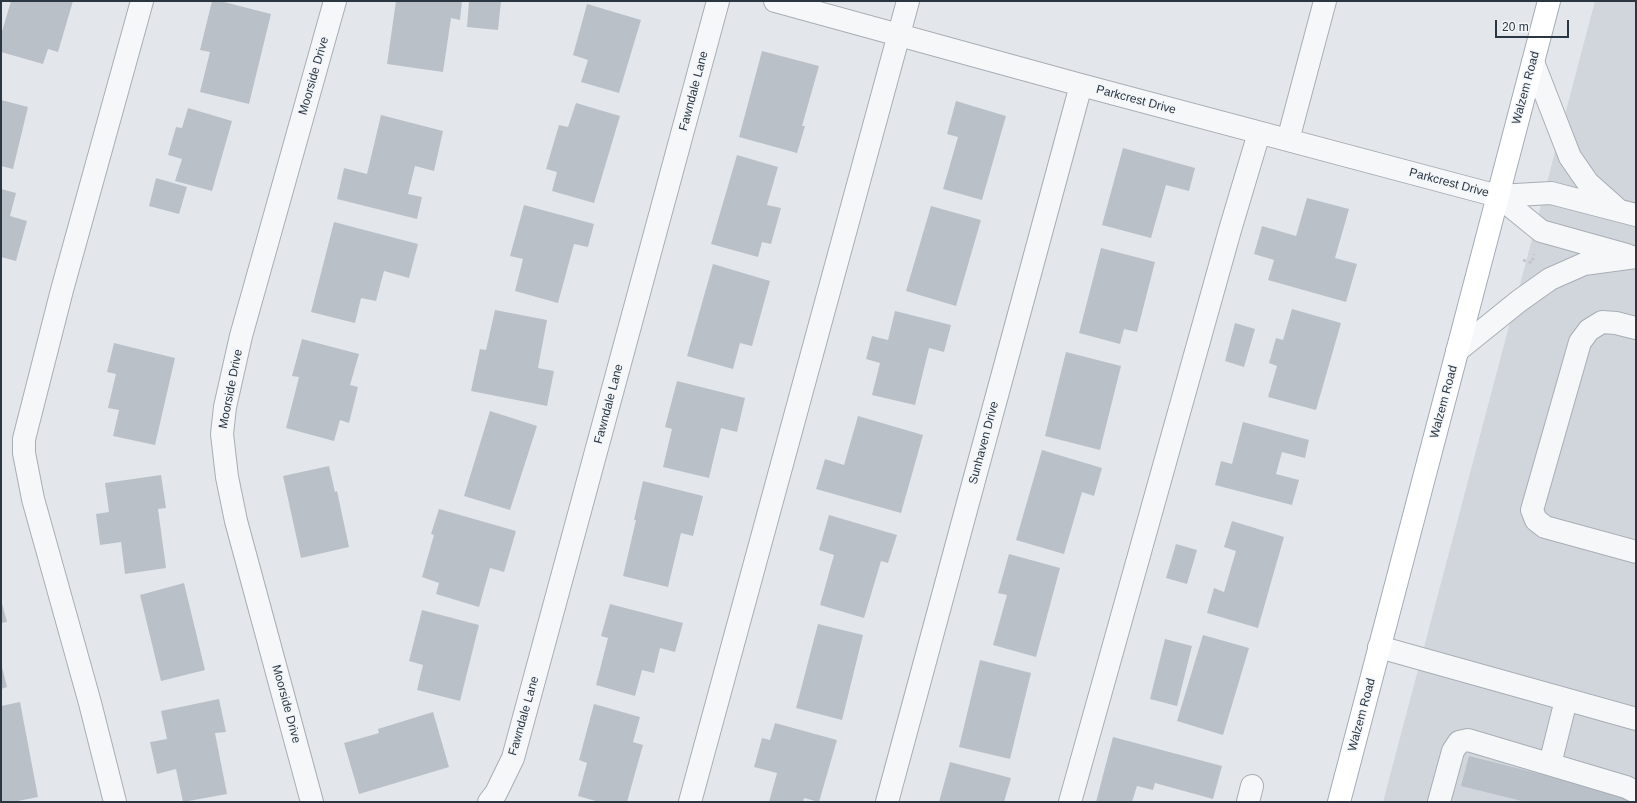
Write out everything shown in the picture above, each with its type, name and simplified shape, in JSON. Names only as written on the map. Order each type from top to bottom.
[{"type":"main road","name":"Walzem Road","points":[[1338,802],[1549,1]]},
{"type":"street","points":[[115,802],[90,702],[33,500],[24,453],[24,439],[62,290],[142,1]]},
{"type":"street","name":"Moorside Drive","points":[[312,802],[236,521],[227,477],[222,434],[225,407],[241,336],[335,1]]},
{"type":"street","name":"Fawndale Lane","points":[[489,802],[496,794],[513,758],[718,1]]},
{"type":"street","name":"Parkcrest Drive","points":[[775,1],[1081,85],[1498,196],[1551,192],[1627,212]]},
{"type":"street","points":[[690,802],[908,1]]},
{"type":"street","points":[[1288,140],[1325,1]]},
{"type":"street","name":"Parkcrest Drive","points":[[1533,62],[1570,156],[1588,183],[1627,212]]},
{"type":"street","name":"Sunhaven Drive","points":[[887,802],[1081,85]]},
{"type":"street","points":[[1070,802],[1259,133]]},
{"type":"street","name":"Parkcrest Drive","points":[[1498,196],[1541,231],[1636,257]]},
{"type":"street","name":"Parkcrest Drive","points":[[1457,351],[1519,301],[1550,279],[1584,264],[1636,257]]},
{"type":"street","points":[[1636,328],[1616,323],[1602,322],[1589,330],[1580,342],[1532,510],[1536,520],[1545,527],[1636,552]]},
{"type":"street","points":[[1379,647],[1636,719]]},
{"type":"street","points":[[1550,764],[1566,700]]},
{"type":"street","points":[[1438,802],[1453,751],[1459,742],[1468,740],[1626,787],[1636,792]]},
{"type":"path","points":[[1523,260],[1532,263],[1535,252]]},
{"type":"shaded area","points":[[1595,1],[1636,1],[1636,802],[1383,802]]},
{"type":"building","points":[[11,1],[73,1],[58,52],[48,49],[43,64],[1,52],[1,35]]},
{"type":"building","points":[[212,1],[220,1],[271,14],[249,104],[200,92],[210,52],[200,50]]},
{"type":"building","points":[[396,1],[462,1],[460,20],[451,18],[443,72],[387,64]]},
{"type":"building","points":[[469,1],[501,1],[498,30],[467,27]]},
{"type":"building","points":[[587,4],[641,20],[619,93],[581,82],[588,60],[573,55]]},
{"type":"building","points":[[762,51],[819,66],[802,126],[805,126],[797,153],[739,137]]},
{"type":"building","points":[[1,100],[28,107],[13,169],[1,166]]},
{"type":"building","points":[[956,101],[1006,116],[982,200],[943,189],[958,137],[947,134]]},
{"type":"building","points":[[576,103],[620,116],[594,203],[552,191],[557,172],[546,169],[559,125],[568,127]]},
{"type":"building","points":[[188,108],[232,121],[212,191],[175,181],[182,159],[168,155],[176,127],[182,128]]},
{"type":"building","points":[[381,115],[443,131],[434,171],[415,166],[408,194],[422,197],[417,219],[337,199],[344,168],[367,174]]},
{"type":"building","points":[[1123,148],[1195,168],[1189,191],[1166,185],[1151,238],[1102,225]]},
{"type":"building","points":[[737,155],[778,167],[767,205],[781,208],[771,244],[762,242],[758,257],[711,244]]},
{"type":"building","points":[[156,178],[187,187],[179,214],[149,206]]},
{"type":"building","points":[[1,189],[16,193],[10,216],[27,221],[16,261],[1,257]]},
{"type":"building","points":[[1307,198],[1349,209],[1335,258],[1357,264],[1346,302],[1268,280],[1274,260],[1254,254],[1262,226],[1296,236]]},
{"type":"building","points":[[524,205],[594,224],[588,247],[574,244],[558,303],[515,291],[523,259],[510,256]]},
{"type":"building","points":[[931,206],[981,220],[956,306],[906,291]]},
{"type":"building","points":[[334,222],[418,244],[409,278],[384,271],[376,301],[361,298],[355,323],[311,312]]},
{"type":"building","points":[[1101,248],[1155,262],[1137,332],[1124,329],[1120,344],[1079,333]]},
{"type":"building","points":[[713,264],[770,281],[752,346],[740,343],[733,369],[687,356]]},
{"type":"building","points":[[1292,309],[1341,323],[1316,410],[1268,397],[1277,366],[1269,363],[1276,338],[1283,340]]},
{"type":"building","points":[[495,310],[547,320],[538,368],[554,371],[547,406],[471,391],[480,349],[486,350]]},
{"type":"building","points":[[895,311],[951,325],[944,352],[929,348],[915,405],[872,395],[880,363],[866,359],[872,336],[888,340]]},
{"type":"building","points":[[1235,323],[1255,329],[1244,367],[1225,361]]},
{"type":"building","points":[[302,339],[359,354],[350,385],[358,387],[349,423],[340,420],[334,441],[286,428],[299,377],[292,376]]},
{"type":"building","points":[[114,343],[175,358],[155,445],[113,436],[119,410],[108,408],[116,374],[107,372]]},
{"type":"building","points":[[1066,352],[1121,366],[1100,450],[1045,436]]},
{"type":"building","points":[[677,381],[745,398],[737,432],[721,428],[709,478],[663,467],[672,429],[665,427]]},
{"type":"building","points":[[490,411],[537,426],[510,510],[464,496]]},
{"type":"building","points":[[858,416],[923,435],[901,513],[816,489],[825,459],[844,465]]},
{"type":"building","points":[[1243,422],[1309,440],[1305,458],[1282,452],[1276,474],[1299,480],[1292,505],[1215,485],[1221,461],[1232,464]]},
{"type":"building","points":[[1042,450],[1102,468],[1094,496],[1082,492],[1064,554],[1016,540]]},
{"type":"building","points":[[329,466],[335,492],[337,491],[349,547],[301,558],[283,476]]},
{"type":"building","points":[[161,475],[166,508],[158,509],[166,568],[125,574],[121,542],[100,545],[96,514],[109,512],[105,483]]},
{"type":"building","points":[[643,481],[703,496],[693,536],[681,533],[668,587],[623,576]]},
{"type":"building","points":[[439,509],[516,531],[504,572],[490,568],[479,607],[436,594],[439,583],[422,577],[434,535],[431,534]]},
{"type":"building","points":[[829,515],[897,535],[888,563],[881,561],[864,618],[820,605],[834,555],[819,550]]},
{"type":"building","points":[[1232,521],[1284,537],[1258,628],[1207,613],[1214,588],[1224,592],[1236,551],[1224,547]]},
{"type":"building","points":[[1176,544],[1197,550],[1187,584],[1166,578]]},
{"type":"building","points":[[1009,554],[1060,568],[1036,657],[993,645],[1007,595],[998,593]]},
{"type":"building","points":[[184,583],[205,670],[161,681],[140,595]]},
{"type":"building","points":[[1,600],[7,622],[1,623]]},
{"type":"building","points":[[610,604],[683,623],[675,652],[660,648],[654,673],[642,670],[635,696],[596,685],[608,638],[601,636]]},
{"type":"building","points":[[422,610],[479,625],[460,701],[417,690],[423,665],[409,661]]},
{"type":"building","points":[[818,624],[863,635],[842,720],[796,708]]},
{"type":"building","points":[[1203,635],[1249,648],[1223,735],[1177,721]]},
{"type":"building","points":[[1165,639],[1192,646],[1177,706],[1150,699]]},
{"type":"building","points":[[980,660],[1031,673],[1010,759],[959,747]]},
{"type":"building","points":[[1,663],[7,687],[1,689]]},
{"type":"building","points":[[219,699],[226,732],[215,733],[227,794],[183,802],[176,769],[157,774],[150,742],[167,739],[161,711]]},
{"type":"building","points":[[20,702],[38,797],[13,802],[1,802],[1,706]]},
{"type":"building","points":[[594,704],[640,717],[633,742],[643,745],[627,802],[599,802],[578,796],[587,763],[579,760]]},
{"type":"building","points":[[433,712],[449,767],[359,794],[344,743],[379,733],[378,729]]},
{"type":"building","points":[[775,723],[837,740],[819,802],[804,798],[803,802],[769,802],[777,773],[754,767],[762,738],[770,740]]},
{"type":"building","points":[[1113,737],[1222,766],[1213,799],[1155,783],[1153,790],[1137,786],[1132,802],[1096,802]]},
{"type":"building","points":[[1469,756],[1631,797],[1630,802],[1526,802],[1461,786]]},
{"type":"building","points":[[950,762],[1011,778],[1004,802],[939,802]]}]
